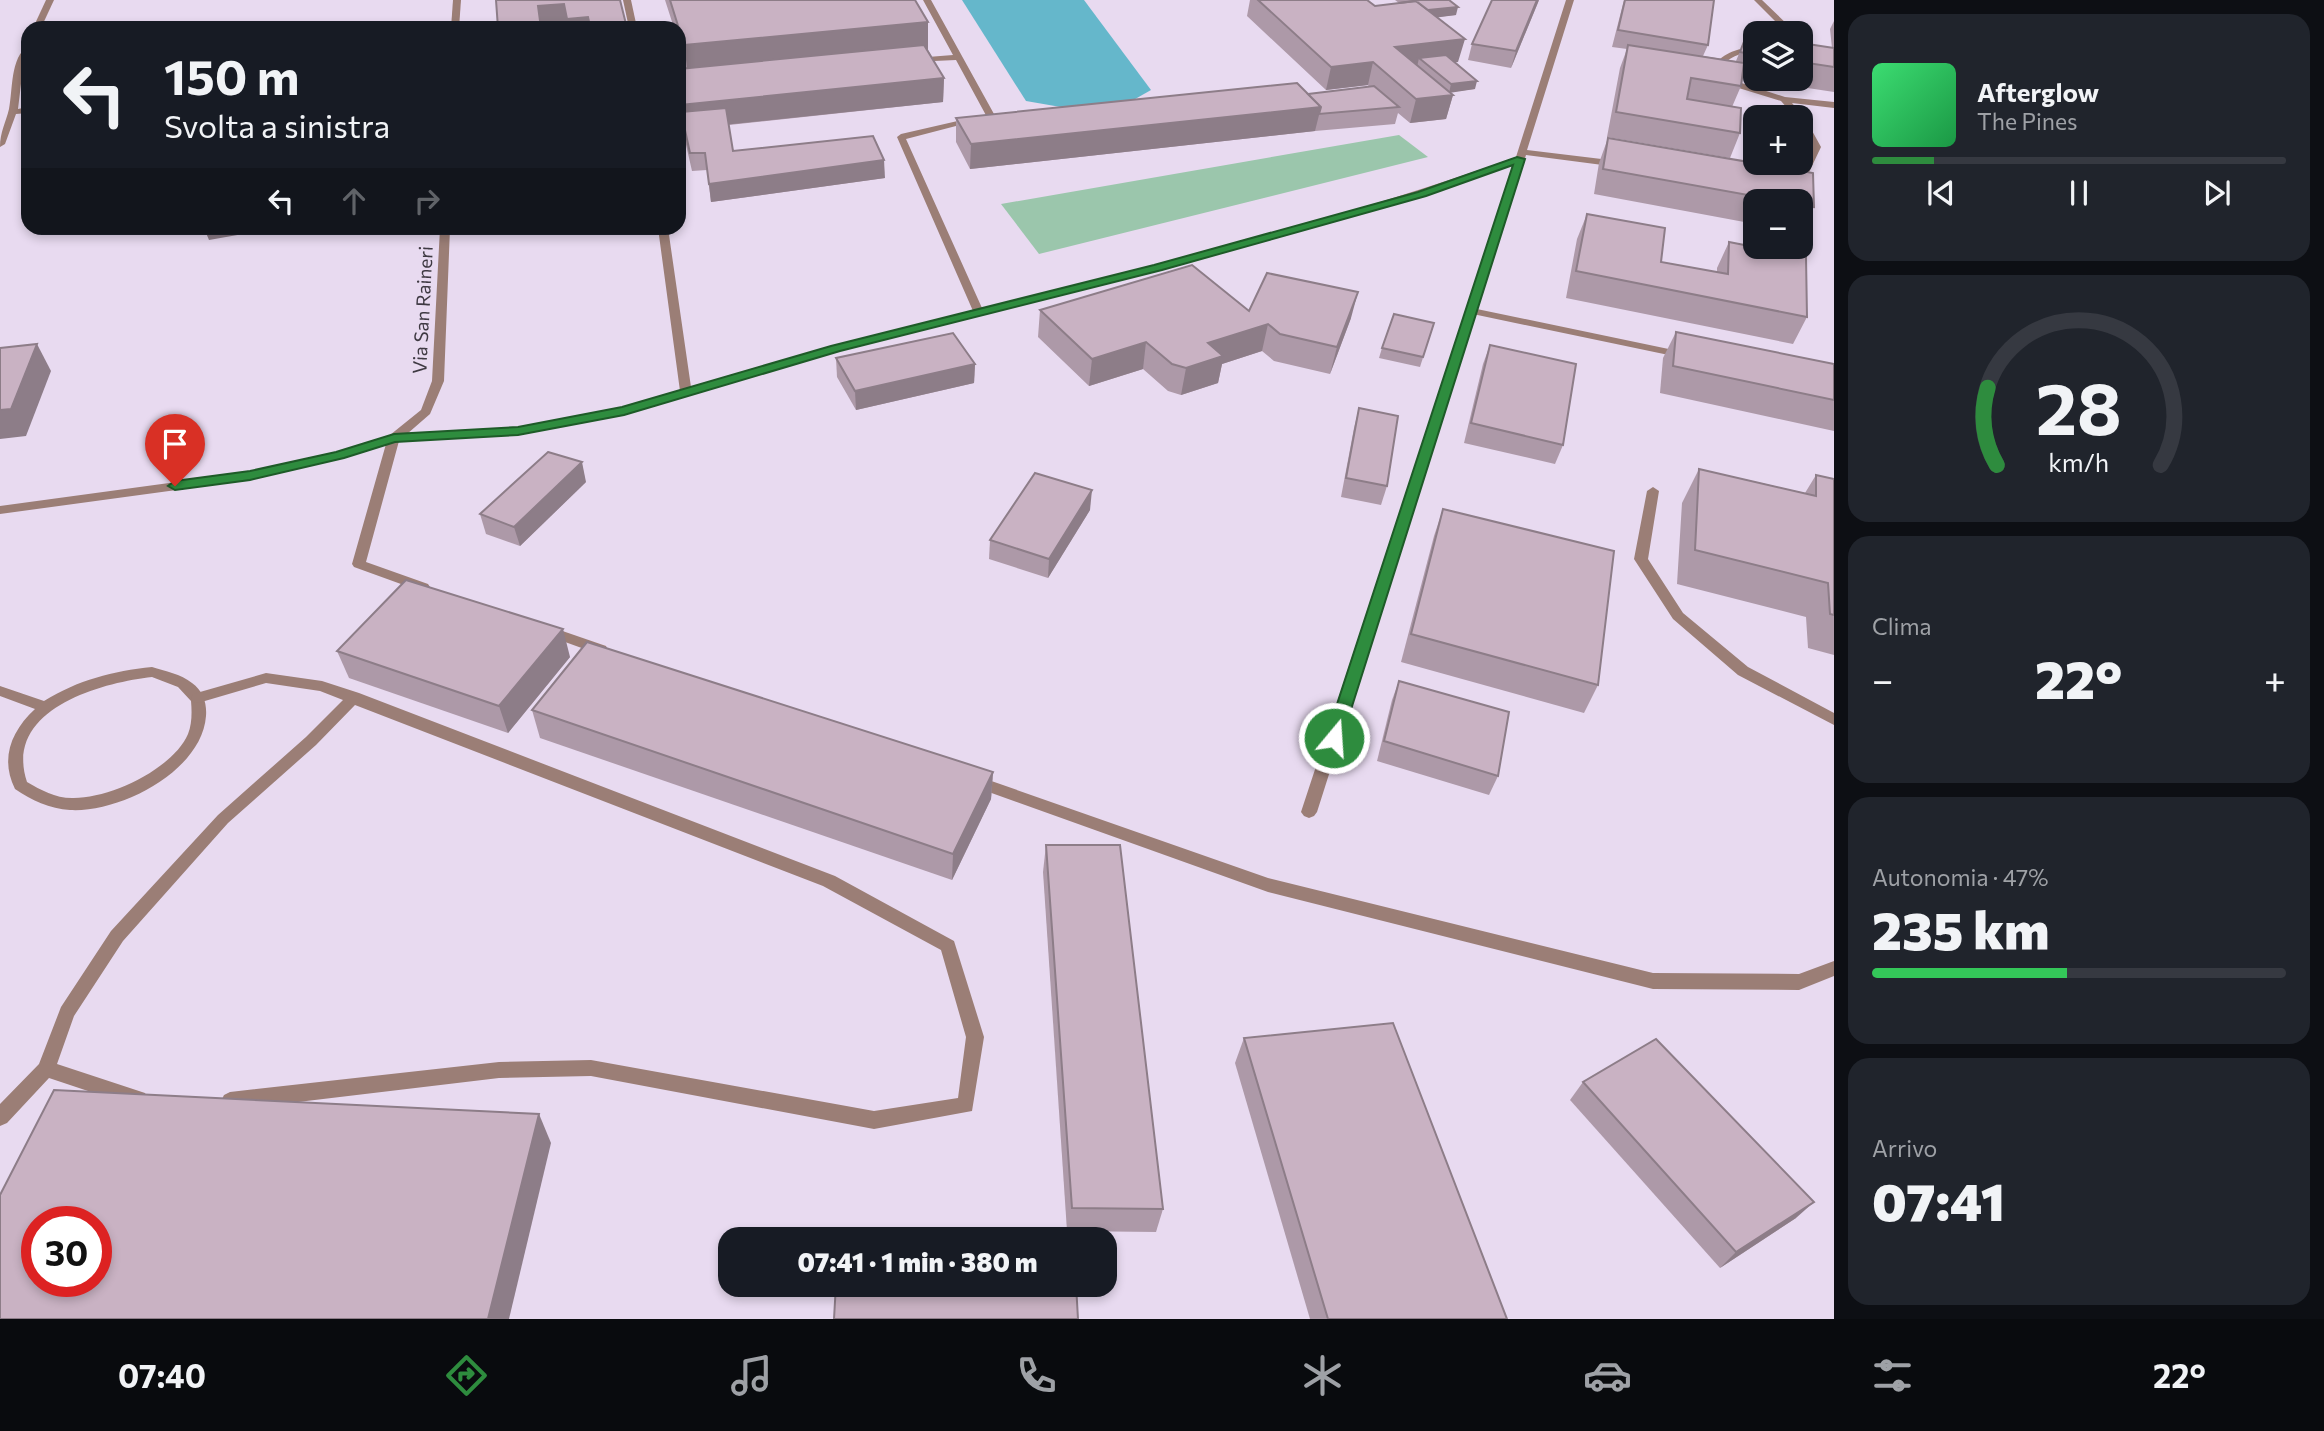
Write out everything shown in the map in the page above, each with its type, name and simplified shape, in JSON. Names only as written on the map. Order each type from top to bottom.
[{"type":"street","points":[[40,21],[50,0]]},
{"type":"street","points":[[456,21],[457,0]]},
{"type":"street","points":[[627,0],[631,21]]},
{"type":"street","points":[[927,0],[991,117]]},
{"type":"street","points":[[1309,812],[1570,0]]},
{"type":"street","points":[[1758,0],[1779,21]]},
{"type":"street","points":[[1743,50],[1720,61],[1716,71],[1719,79],[1743,86]]},
{"type":"street","points":[[905,61],[958,57]]},
{"type":"street","points":[[0,144],[13,112],[21,63]]},
{"type":"street","points":[[1758,91],[1784,99],[1834,105]]},
{"type":"street","points":[[1784,99],[1789,105]]},
{"type":"street","points":[[13,112],[21,111]]},
{"type":"street","points":[[978,313],[901,137],[991,117],[1016,118]]},
{"type":"street","points":[[438,592],[359,564],[394,438],[518,431],[624,411],[835,348],[1158,268],[1422,194],[1521,155],[1633,166]]},
{"type":"street","points":[[1784,185],[1798,187],[1803,175]]},
{"type":"street","name":"Via San Raineri","points":[[0,510],[250,476],[339,455],[394,438],[426,412],[438,381],[446,235]]},
{"type":"street","points":[[664,235],[685,392]]},
{"type":"street","points":[[1472,311],[1700,358]]},
{"type":"street","points":[[1653,491],[1641,559],[1678,616],[1743,670],[1834,720]]},
{"type":"street","points":[[530,625],[622,657]]},
{"type":"street","points":[[152,672],[181,680],[198,698],[200,723],[186,751],[158,776],[121,795],[80,804],[45,800],[20,785],[14,761],[22,734],[46,707],[79,687],[116,674],[152,672]]},
{"type":"street","points":[[198,698],[266,678],[322,686],[829,881],[948,946],[975,1037],[966,1105],[874,1120],[591,1068],[499,1070],[211,1104]]},
{"type":"street","points":[[0,691],[46,707]]},
{"type":"street","points":[[0,1117],[46,1069],[67,1013],[117,936],[223,819],[311,741],[354,697]]},
{"type":"street","points":[[965,778],[1268,885],[1653,981],[1799,982],[1834,968]]},
{"type":"street","points":[[46,1069],[157,1105]]},
{"type":"green space","points":[[1399,135],[1428,157],[1039,254],[1001,204]]},
{"type":"water","points":[[962,0],[1084,0],[1151,90],[1107,115],[1026,101]]},
{"type":"building","points":[[496,0],[620,0],[625,21],[589,21],[588,17],[567,19],[564,4],[538,6],[540,21],[498,21]]},
{"type":"building","points":[[670,0],[915,0],[928,22],[686,45],[686,21],[677,21]]},
{"type":"building","points":[[1258,0],[1367,0],[1375,6],[1416,1],[1465,39],[1395,47],[1453,95],[1416,99],[1373,62],[1331,67]]},
{"type":"building","points":[[1420,0],[1449,0],[1458,7],[1428,10],[1416,1],[1399,3]]},
{"type":"building","points":[[1492,0],[1537,0],[1516,51],[1472,44]]},
{"type":"building","points":[[1625,0],[1714,0],[1708,45],[1618,30]]},
{"type":"building","points":[[924,45],[944,78],[686,104],[686,68]]},
{"type":"building","points":[[1628,45],[1743,63],[1741,86],[1691,78],[1687,99],[1741,108],[1740,133],[1616,112]]},
{"type":"building","points":[[1813,45],[1834,48],[1834,67],[1813,64]]},
{"type":"building","points":[[1446,55],[1477,81],[1451,84],[1419,58]]},
{"type":"building","points":[[1297,83],[1321,107],[971,144],[956,118]]},
{"type":"building","points":[[1374,86],[1399,107],[1319,114],[1321,107],[1308,94]]},
{"type":"building","points":[[726,108],[733,151],[873,136],[884,160],[709,184],[705,153],[690,153],[686,135],[686,112]]},
{"type":"building","points":[[1608,138],[1743,161],[1743,175],[1813,173],[1814,207],[1813,189],[1743,189],[1743,194],[1603,169]]},
{"type":"building","points":[[1587,214],[1665,228],[1661,262],[1728,274],[1729,242],[1743,245],[1743,259],[1806,259],[1807,317],[1576,271]]},
{"type":"building","points":[[1192,265],[1249,311],[1267,273],[1358,292],[1337,347],[1280,334],[1268,324],[1208,343],[1223,356],[1186,368],[1172,364],[1146,342],[1092,359],[1040,310]]},
{"type":"building","points":[[1394,314],[1434,323],[1423,357],[1382,348]]},
{"type":"building","points":[[1676,332],[1834,364],[1834,400],[1673,366]]},
{"type":"building","points":[[953,333],[975,364],[855,391],[836,358]]},
{"type":"building","points":[[37,344],[11,409],[0,410],[0,348]]},
{"type":"building","points":[[1490,345],[1576,364],[1563,445],[1471,423]]},
{"type":"building","points":[[1359,408],[1398,416],[1387,486],[1346,478]]},
{"type":"building","points":[[548,452],[582,462],[514,527],[480,514]]},
{"type":"building","points":[[1699,469],[1816,496],[1816,475],[1834,479],[1834,615],[1830,614],[1828,583],[1695,550]]},
{"type":"building","points":[[1035,473],[1092,490],[1049,559],[990,540]]},
{"type":"building","points":[[1443,509],[1614,551],[1598,685],[1411,634]]},
{"type":"building","points":[[406,580],[563,629],[499,706],[337,651]]},
{"type":"building","points":[[587,642],[993,772],[953,854],[532,710]]},
{"type":"building","points":[[1399,681],[1509,712],[1498,776],[1384,741]]},
{"type":"building","points":[[1046,845],[1120,845],[1163,1209],[1072,1208]]},
{"type":"building","points":[[1393,1023],[1507,1319],[1328,1319],[1244,1038]]},
{"type":"building","points":[[1656,1039],[1814,1202],[1736,1252],[1583,1082]]},
{"type":"building","points":[[54,1090],[539,1114],[488,1319],[0,1319],[0,1195]]},
{"type":"building","points":[[835,1297],[1077,1297],[1078,1319],[834,1319]]},
{"type":"route","points":[[175,486],[250,476],[339,455],[394,438],[518,431],[624,411],[835,348],[1158,268],[1422,194],[1520,159],[1334,738]]}]
